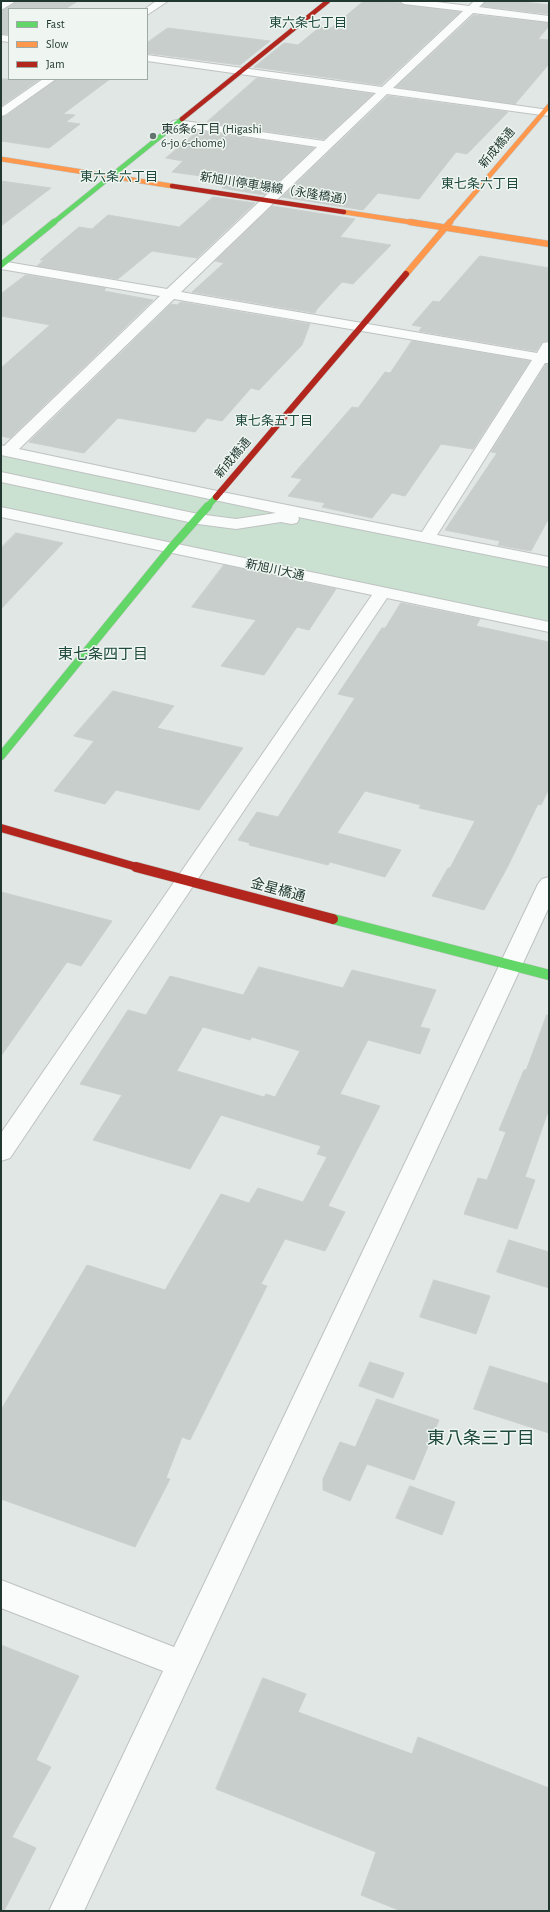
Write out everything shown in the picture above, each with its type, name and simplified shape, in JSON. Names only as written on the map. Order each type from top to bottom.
[{"type":"street","points":[[1,7],[11,1]]},
{"type":"street","points":[[148,11],[163,1]]},
{"type":"street","points":[[1,265],[112,177],[240,71],[328,1]]},
{"type":"street","points":[[404,1],[475,5],[549,19]]},
{"type":"street","points":[[4,451],[172,295],[268,200],[475,5]]},
{"type":"street","points":[[148,58],[547,110]]},
{"type":"street","points":[[1,113],[49,80]]},
{"type":"street","name":"新成橋通","points":[[1,756],[170,549],[198,519],[360,327],[547,110]]},
{"type":"street","points":[[177,123],[328,145]]},
{"type":"street","name":"新旭川停車場線（永隆橋通）","points":[[1,159],[549,244]]},
{"type":"street","points":[[1,265],[545,358]]},
{"type":"street","points":[[426,538],[545,358],[549,344]]},
{"type":"street","points":[[4,451],[217,496],[549,562]]},
{"type":"street","points":[[1,477],[198,519],[236,524],[280,517],[549,572]]},
{"type":"street","name":"新旭川大通","points":[[1,512],[170,549],[549,627]]},
{"type":"street","points":[[1,1152],[382,593]]},
{"type":"street","name":"金星橋通","points":[[1,828],[185,881],[549,975]]},
{"type":"street","points":[[66,1911],[549,884]]},
{"type":"street","points":[[1,1594],[182,1664]]},
{"type":"green space","points":[[1,450],[549,562],[549,627],[1,512]]},
{"type":"building","points":[[17,1],[78,1],[67,8],[8,8],[8,34],[1,34],[1,11]]},
{"type":"building","points":[[364,1],[400,3],[404,5],[460,12],[381,85],[254,67],[284,43],[298,45],[320,27],[331,28]]},
{"type":"building","points":[[486,1],[515,1],[549,5],[549,14],[482,6]]},
{"type":"building","points":[[474,15],[549,23],[549,26],[538,39],[549,40],[549,64],[515,104],[396,87]]},
{"type":"building","points":[[168,28],[270,41],[240,65],[148,53],[148,42]]},
{"type":"building","points":[[257,78],[373,94],[324,139],[206,123]]},
{"type":"building","points":[[1,79],[39,80],[1,106]]},
{"type":"building","points":[[56,80],[109,80],[63,114],[75,115],[66,122],[80,124],[49,148],[1,141],[1,117],[6,116]]},
{"type":"building","points":[[388,96],[508,112],[467,154],[456,152],[419,199],[378,193],[363,210],[282,197]]},
{"type":"building","points":[[198,131],[314,148],[264,195],[222,188],[231,180],[172,172],[183,161],[166,158]]},
{"type":"building","points":[[1,181],[51,188],[1,226]]},
{"type":"building","points":[[213,197],[255,203],[197,258],[152,251],[118,279],[37,266],[44,260],[40,260],[79,227],[92,229],[108,215],[179,227]]},
{"type":"building","points":[[272,206],[355,219],[340,237],[391,245],[353,284],[342,282],[315,313],[192,292],[224,263],[215,261]]},
{"type":"building","points":[[480,256],[549,268],[549,341],[542,342],[536,351],[419,331],[422,327],[412,325],[433,301],[439,302]]},
{"type":"building","points":[[26,275],[106,288],[104,291],[153,300],[10,438],[1,436],[1,368],[50,325],[1,316],[1,294]]},
{"type":"building","points":[[181,302],[310,324],[302,345],[259,390],[251,388],[222,421],[207,418],[195,432],[118,418],[84,453],[29,442],[171,304],[177,305]]},
{"type":"building","points":[[412,341],[530,361],[473,449],[441,444],[405,496],[392,493],[372,518],[322,507],[325,503],[288,496],[302,479],[291,477],[352,407],[358,408],[385,372],[390,373]]},
{"type":"building","points":[[546,364],[549,364],[549,518],[531,551],[498,545],[500,541],[445,530],[497,453],[491,452]]},
{"type":"building","points":[[16,533],[63,543],[1,609],[1,548]]},
{"type":"building","points":[[224,565],[336,589],[309,630],[297,627],[264,675],[221,666],[256,620],[192,607]]},
{"type":"building","points":[[401,603],[480,619],[476,626],[549,642],[549,789],[541,805],[538,804],[508,866],[484,910],[432,896],[448,868],[450,868],[475,821],[419,808],[421,805],[365,791],[337,833],[401,850],[385,877],[330,862],[328,865],[249,845],[250,843],[238,840],[257,812],[278,817],[355,698],[338,694],[382,628],[385,628]]},
{"type":"building","points":[[113,691],[174,706],[157,728],[243,748],[199,810],[116,790],[105,804],[54,791],[94,741],[74,736]]},
{"type":"building","points":[[1,892],[112,921],[81,966],[67,962],[1,1056]]},
{"type":"building","points":[[259,967],[343,988],[352,970],[436,990],[420,1027],[430,1029],[420,1054],[368,1040],[340,1094],[380,1106],[328,1206],[345,1212],[325,1251],[285,1239],[261,1284],[267,1286],[190,1440],[182,1437],[166,1478],[170,1479],[135,1547],[1,1499],[1,1410],[87,1265],[165,1290],[221,1194],[249,1203],[258,1188],[303,1202],[327,1157],[317,1154],[321,1146],[221,1115],[190,1169],[93,1140],[122,1095],[80,1084],[128,1010],[146,1015],[170,976],[243,995]],"holes":[[[203,1027],[250,1040],[252,1037],[300,1051],[275,1097],[266,1094],[264,1097],[177,1071]]]},
{"type":"building","points":[[547,1015],[549,1016],[549,1109],[525,1177],[535,1180],[517,1229],[464,1214],[478,1178],[487,1180],[506,1132],[499,1130],[524,1070],[526,1070]]},
{"type":"building","points":[[509,1240],[549,1252],[549,1288],[497,1272]]},
{"type":"building","points":[[434,1280],[490,1296],[476,1334],[420,1317]]},
{"type":"building","points":[[370,1362],[404,1373],[393,1398],[359,1386]]},
{"type":"building","points":[[490,1366],[549,1384],[549,1433],[474,1409]]},
{"type":"building","points":[[377,1399],[439,1420],[414,1480],[367,1464],[350,1501],[323,1490],[323,1479],[340,1442],[355,1447]]},
{"type":"building","points":[[410,1486],[455,1502],[442,1535],[396,1518]]},
{"type":"building","points":[[1,1645],[79,1676],[36,1760],[51,1767],[12,1837],[36,1848],[4,1911],[1,1911]]},
{"type":"building","points":[[263,1678],[306,1694],[298,1712],[412,1754],[418,1737],[549,1788],[549,1911],[401,1911],[361,1895],[376,1852],[216,1789]]},
{"type":"traffic: fast","points":[[1,265],[182,119]]},
{"type":"traffic: fast","points":[[1,756],[170,549],[216,497]]},
{"type":"traffic: fast","points":[[333,919],[549,975]]},
{"type":"traffic: slow","points":[[406,274],[549,106]]},
{"type":"traffic: slow","points":[[1,159],[172,186]]},
{"type":"traffic: slow","points":[[344,212],[549,244]]},
{"type":"traffic: jam","points":[[182,119],[328,1]]},
{"type":"traffic: jam","points":[[172,186],[344,212]]},
{"type":"traffic: jam","points":[[216,497],[406,274]]},
{"type":"traffic: jam","points":[[1,828],[185,881],[333,919]]},
{"type":"place","name":"東6条6丁目 (Higashi 6-jo 6-chome)","points":[[153,136]]},
{"type":"district","name":"東六条七丁目","points":[[308,23]]},
{"type":"district","name":"東六条六丁目","points":[[119,177]]},
{"type":"district","name":"東七条六丁目","points":[[480,184]]},
{"type":"district","name":"東七条五丁目","points":[[274,421]]},
{"type":"district","name":"東七条四丁目","points":[[103,654]]},
{"type":"district","name":"東八条三丁目","points":[[481,1439]]}]
